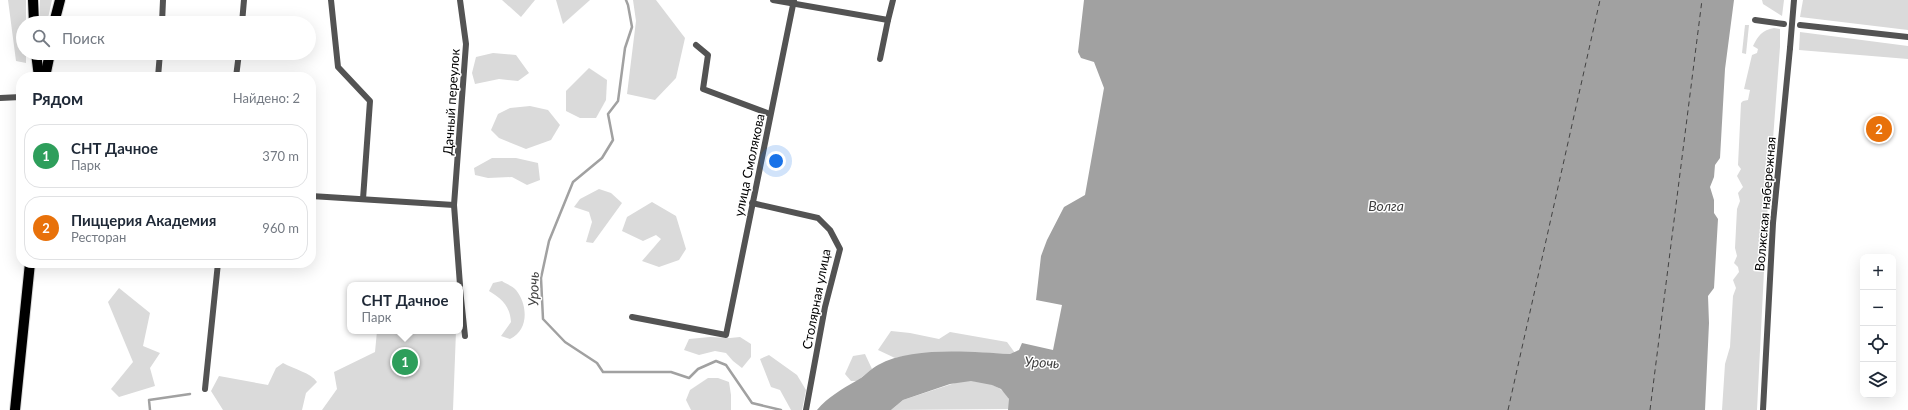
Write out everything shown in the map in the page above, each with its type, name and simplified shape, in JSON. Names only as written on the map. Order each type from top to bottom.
[{"type":"main road","points":[[33,0],[34,16]]},
{"type":"main road","points":[[56,16],[60,0]]},
{"type":"main road","points":[[37,60],[38,72]]},
{"type":"main road","points":[[47,72],[49,60]]},
{"type":"main road","points":[[15,410],[29,268]]},
{"type":"street","points":[[162,16],[163,0]]},
{"type":"street","points":[[243,16],[244,0]]},
{"type":"street","points":[[331,0],[338,67],[370,101],[363,199]]},
{"type":"street","name":"Дачный переулок","points":[[460,0],[466,44],[454,205],[460,282]]},
{"type":"street","points":[[773,0],[793,2],[888,20]]},
{"type":"street","points":[[880,59],[893,0]]},
{"type":"street","name":"Волжская набережная","points":[[1763,410],[1773,223],[1794,0]]},
{"type":"street","name":"улица Смолякова","points":[[632,316],[726,335],[793,2]]},
{"type":"street","points":[[1755,20],[1784,24]]},
{"type":"street","points":[[1800,25],[1908,37]]},
{"type":"street","points":[[696,45],[708,55],[702,90],[770,114]]},
{"type":"street","points":[[158,72],[159,60]]},
{"type":"street","points":[[237,72],[238,60]]},
{"type":"street","points":[[0,98],[16,96]]},
{"type":"street","points":[[316,196],[454,205]]},
{"type":"street","name":"Столярная улица","points":[[752,202],[818,218],[830,230],[840,249],[825,307],[806,410]]},
{"type":"street","points":[[204,389],[217,268]]},
{"type":"street","points":[[463,317],[465,336]]},
{"type":"shaded area","points":[[8,0],[26,0],[26,16],[16,16],[16,60],[26,60],[26,63],[16,61]]},
{"type":"shaded area","points":[[40,0],[52,0],[49,16],[40,16]]},
{"type":"shaded area","points":[[502,0],[535,0],[521,17]]},
{"type":"shaded area","points":[[556,0],[590,0],[563,24]]},
{"type":"shaded area","points":[[633,0],[656,0],[685,38],[676,78],[655,100],[627,94],[636,21]]},
{"type":"shaded area","points":[[1762,0],[1784,0],[1782,16],[1763,4]]},
{"type":"shaded area","points":[[1803,0],[1908,0],[1908,30],[1800,17]]},
{"type":"shaded area","points":[[1745,25],[1749,25],[1746,54],[1742,53]]},
{"type":"shaded area","points":[[1774,28],[1780,29],[1780,47],[1766,231],[1757,410],[1722,410],[1725,364],[1730,347],[1733,296],[1736,288],[1733,280],[1739,272],[1738,267],[1734,263],[1737,256],[1735,248],[1737,209],[1740,201],[1738,193],[1743,187],[1737,176],[1741,169],[1738,165],[1741,103],[1748,100],[1750,90],[1744,89],[1752,55],[1757,53],[1758,49],[1753,46],[1761,34],[1766,30]]},
{"type":"shaded area","points":[[1800,32],[1908,46],[1908,59],[1799,50]]},
{"type":"shaded area","points":[[493,53],[516,55],[529,73],[518,81],[499,79],[475,84],[472,73],[476,57]]},
{"type":"shaded area","points":[[589,68],[607,80],[606,100],[596,118],[580,118],[566,111],[566,91]]},
{"type":"shaded area","points":[[530,106],[548,110],[560,125],[551,140],[526,149],[499,138],[491,130],[498,114],[510,108]]},
{"type":"shaded area","points":[[492,158],[516,158],[538,163],[540,180],[527,185],[512,177],[488,178],[475,175],[474,168]]},
{"type":"shaded area","points":[[599,189],[611,193],[622,203],[593,243],[586,242],[592,222],[589,212],[574,207],[580,199]]},
{"type":"shaded area","points":[[652,202],[676,216],[686,249],[679,260],[659,267],[642,261],[661,239],[656,235],[643,241],[622,231],[627,217]]},
{"type":"shaded area","points":[[502,281],[513,287],[520,296],[523,303],[525,317],[521,330],[510,339],[501,336],[511,322],[507,307],[498,297],[489,291],[493,283]]},
{"type":"shaded area","points":[[119,288],[150,313],[143,346],[160,353],[150,368],[155,386],[119,397],[111,389],[133,362],[108,302]]},
{"type":"shaded area","points":[[891,331],[939,339],[950,332],[1007,342],[1015,353],[954,352],[911,355],[895,358],[878,350]]},
{"type":"shaded area","points":[[377,334],[456,334],[453,410],[322,410],[337,389],[334,372],[375,352]]},
{"type":"shaded area","points":[[740,337],[751,344],[751,357],[742,368],[726,353],[715,351],[699,355],[684,350],[689,339]]},
{"type":"shaded area","points":[[865,354],[872,369],[857,381],[851,381],[845,374],[853,356]]},
{"type":"shaded area","points":[[769,355],[797,375],[806,390],[802,410],[791,410],[780,390],[771,387],[760,359]]},
{"type":"shaded area","points":[[283,363],[311,376],[317,382],[306,393],[302,410],[223,410],[211,391],[219,376],[268,385],[276,368]]},
{"type":"shaded area","points":[[708,378],[718,378],[729,382],[731,410],[691,410],[686,400],[690,390]]},
{"type":"shaded area","points":[[961,381],[988,383],[1000,389],[1009,399],[1009,409],[891,410],[903,400]]},
{"type":"water","name":"Волга","points":[[1084,0],[1734,0],[1725,69],[1720,158],[1715,165],[1714,177],[1710,187],[1714,200],[1714,213],[1718,219],[1714,288],[1708,296],[1709,323],[1705,410],[1008,410],[1009,399],[1001,389],[992,385],[971,381],[950,384],[903,400],[891,410],[817,410],[830,397],[840,390],[859,379],[878,365],[892,359],[908,355],[942,352],[1010,354],[1019,350],[1022,343],[1053,350],[1062,305],[1036,300],[1041,256],[1047,240],[1064,207],[1085,195],[1104,88],[1094,62],[1081,58],[1078,52]]},
{"type":"waterway","name":"Урочь","points":[[626,0],[632,27],[625,48],[618,101],[608,114],[613,140],[602,158],[573,182],[549,241],[541,278],[543,319],[565,342],[597,363],[603,372],[671,372],[689,378],[698,369],[716,361],[726,365],[752,403],[781,410]]},
{"type":"waterway","points":[[150,410],[149,400],[190,394]]},
{"type":"ferry route","points":[[1508,410],[1600,0]]},
{"type":"ferry route","points":[[1650,410],[1702,0]]},
{"type":"place","name":"Пиццерия Академия","points":[[1879,129]]},
{"type":"place","name":"СНТ Дачное","points":[[405,362]]}]
